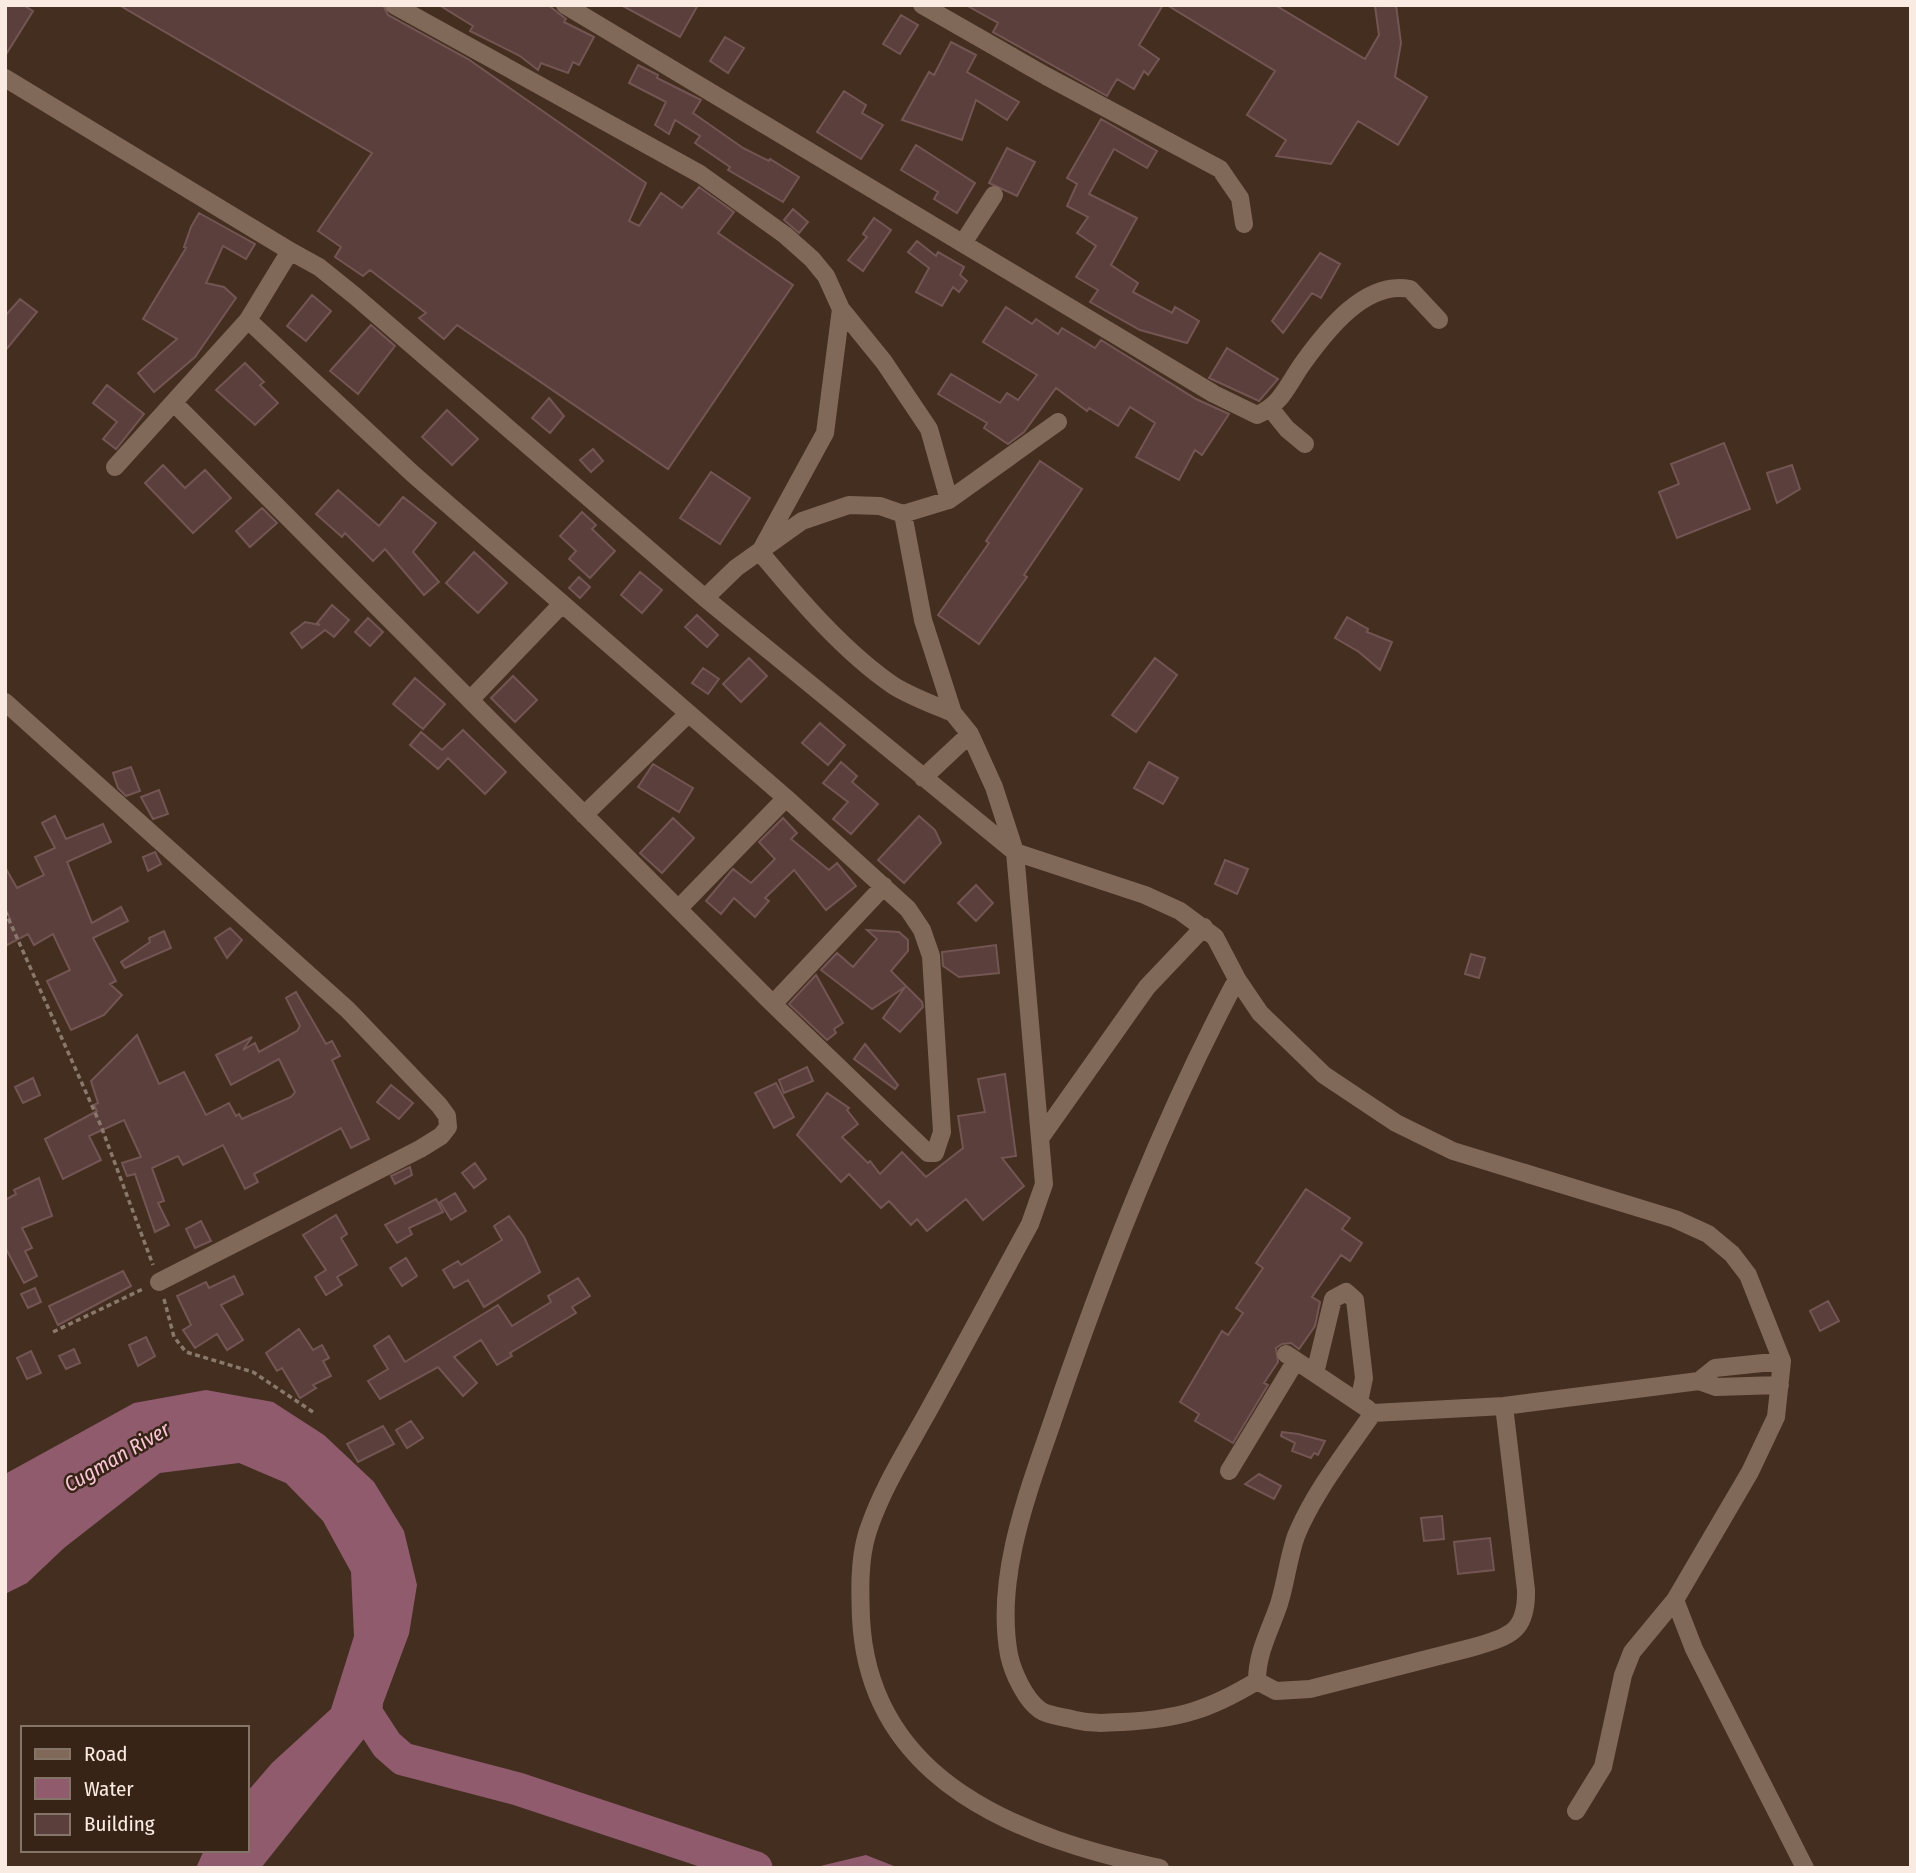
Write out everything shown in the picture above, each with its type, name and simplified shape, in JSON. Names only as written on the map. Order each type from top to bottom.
[{"type":"street","points":[[394,5],[700,174],[785,235],[812,259],[826,276],[842,309],[884,362],[929,429],[950,500]]},
{"type":"street","points":[[565,5],[1214,394],[1257,415],[1271,409],[1326,335],[1349,309],[1374,294],[1401,287],[1409,289],[1438,320]]},
{"type":"street","points":[[922,5],[1046,76],[1220,169],[1240,198],[1244,224]]},
{"type":"street","points":[[5,78],[319,267],[705,598],[1015,852],[1145,895],[1180,911],[1204,927],[1215,937],[1237,979],[1260,1013],[1324,1075],[1396,1124],[1453,1151],[1675,1219],[1708,1234],[1732,1254],[1748,1275],[1782,1361],[1776,1417],[1749,1472],[1675,1600],[1632,1652],[1623,1675],[1602,1767],[1576,1811]]},
{"type":"street","points":[[963,243],[994,195]]},
{"type":"street","points":[[115,467],[175,404],[248,320],[290,251]]},
{"type":"street","points":[[760,552],[825,433],[842,309]]},
{"type":"street","points":[[175,404],[774,1004],[928,1153],[935,1153],[942,1132],[931,956],[915,919],[884,886],[786,798],[413,474],[248,320]]},
{"type":"street","points":[[1271,409],[1287,429],[1305,444]]},
{"type":"street","points":[[705,598],[736,568],[802,521],[849,505],[880,506],[903,514],[950,500],[1058,422]]},
{"type":"street","points":[[903,514],[923,620],[953,713],[970,734],[995,787],[1015,852],[1044,1184],[1030,1224],[887,1486],[867,1535],[860,1589],[862,1639],[871,1680],[894,1730],[936,1778],[1002,1819],[1101,1855],[1160,1868]]},
{"type":"street","points":[[760,552],[800,601],[872,668],[895,687],[953,713]]},
{"type":"street","points":[[470,700],[562,604]]},
{"type":"street","points":[[5,702],[348,1010],[423,1086],[447,1116],[448,1127],[441,1136],[420,1149],[159,1282]]},
{"type":"street","points":[[584,815],[688,713]]},
{"type":"street","points":[[923,778],[970,734]]},
{"type":"street","points":[[679,908],[786,798]]},
{"type":"street","points":[[774,1004],[884,886]]},
{"type":"street","points":[[1041,1138],[1147,987],[1204,927]]},
{"type":"street","points":[[1237,979],[1175,1105],[1094,1298],[1027,1498],[1007,1591],[1006,1625],[1010,1657],[1024,1691],[1041,1711],[1089,1723],[1173,1718],[1223,1701],[1257,1681]]},
{"type":"street","points":[[1257,1681],[1257,1659],[1282,1595],[1286,1569],[1297,1534],[1366,1408],[1355,1300],[1346,1292],[1333,1299],[1315,1373]]},
{"type":"street","points":[[1228,1471],[1291,1358],[1366,1408],[1504,1406],[1699,1381],[1716,1387],[1780,1385]]},
{"type":"street","points":[[1699,1381],[1715,1368],[1782,1361]]},
{"type":"street","points":[[1257,1681],[1276,1691],[1310,1689],[1474,1647],[1500,1639],[1518,1629],[1526,1611],[1526,1591],[1504,1406]]},
{"type":"street","points":[[1675,1600],[1694,1649],[1805,1868]]},
{"type":"path","points":[[5,911],[101,1126],[159,1282],[174,1337],[186,1352],[253,1372],[313,1412]]},
{"type":"path","points":[[53,1332],[159,1282]]},
{"type":"water","name":"Cugman River","points":[[206,1390],[273,1402],[324,1435],[374,1482],[404,1531],[417,1585],[409,1634],[375,1725],[261,1868],[196,1868],[203,1852],[248,1852],[248,1791],[272,1763],[331,1709],[354,1636],[351,1572],[323,1521],[286,1483],[239,1463],[160,1473],[64,1548],[27,1583],[5,1594],[5,1474],[134,1403]]},
{"type":"water","points":[[866,1855],[899,1868],[812,1868]]},
{"type":"building","points":[[5,5],[23,5],[33,11],[5,56]]},
{"type":"building","points":[[119,5],[383,5],[388,15],[468,59],[646,183],[629,221],[639,226],[661,193],[682,208],[699,187],[734,212],[718,233],[793,285],[668,469],[457,325],[444,339],[419,318],[426,313],[370,270],[363,276],[335,257],[341,247],[318,231],[372,153]]},
{"type":"building","points":[[439,5],[548,5],[566,19],[564,22],[594,37],[579,65],[573,62],[568,73],[541,63],[538,70],[520,56],[470,31],[473,26]]},
{"type":"building","points":[[621,5],[698,5],[680,37]]},
{"type":"building","points":[[966,5],[1163,5],[1139,45],[1159,59],[1148,75],[1144,71],[1134,89],[1117,79],[1107,96],[993,32],[998,23]]},
{"type":"building","points":[[1167,5],[1275,5],[1365,59],[1379,35],[1375,6],[1396,5],[1401,43],[1395,77],[1427,97],[1398,145],[1358,121],[1331,164],[1276,156],[1286,140],[1247,115],[1275,71]]},
{"type":"building","points":[[901,15],[918,25],[900,54],[883,44]]},
{"type":"building","points":[[725,37],[744,48],[728,73],[710,61]]},
{"type":"building","points":[[951,42],[976,55],[967,72],[1019,102],[1007,120],[976,100],[962,140],[902,120],[929,72],[934,75]]},
{"type":"building","points":[[638,65],[658,75],[657,78],[701,100],[693,113],[743,148],[769,161],[770,159],[799,177],[783,202],[728,170],[730,167],[695,143],[700,136],[675,120],[669,134],[655,125],[666,102],[629,83]]},
{"type":"building","points":[[844,91],[866,105],[862,113],[883,125],[861,159],[817,132]]},
{"type":"building","points":[[1101,119],[1157,151],[1147,168],[1114,149],[1089,194],[1137,218],[1111,265],[1138,283],[1133,292],[1172,313],[1175,307],[1199,321],[1187,343],[1140,330],[1090,302],[1098,290],[1076,277],[1096,246],[1077,233],[1088,217],[1067,206],[1077,184],[1067,178]]},
{"type":"building","points":[[916,145],[975,183],[957,213],[934,199],[938,192],[901,170]]},
{"type":"building","points":[[1007,148],[1035,162],[1017,196],[989,183]]},
{"type":"building","points":[[793,209],[808,222],[799,233],[784,220]]},
{"type":"building","points":[[199,213],[255,244],[246,259],[223,246],[206,283],[224,287],[236,298],[195,357],[154,392],[138,373],[177,339],[143,319],[186,248],[184,247],[191,227]]},
{"type":"building","points":[[874,218],[891,230],[863,271],[848,260],[867,237],[863,234]]},
{"type":"building","points":[[917,241],[936,256],[938,252],[964,267],[960,275],[967,281],[959,292],[953,287],[942,306],[916,292],[929,268],[908,252]]},
{"type":"building","points":[[1320,253],[1340,264],[1321,298],[1312,293],[1283,333],[1272,321]]},
{"type":"building","points":[[312,295],[331,311],[306,341],[287,326]]},
{"type":"building","points":[[20,299],[37,312],[5,351],[5,316]]},
{"type":"building","points":[[1006,307],[1032,324],[1036,319],[1058,334],[1062,328],[1095,348],[1101,340],[1196,399],[1229,414],[1202,455],[1195,450],[1179,480],[1136,457],[1155,423],[1130,407],[1118,426],[1089,408],[1087,411],[1056,388],[1024,432],[1008,444],[984,428],[987,423],[938,394],[951,374],[1000,403],[1007,393],[1018,400],[1037,375],[983,342]]},
{"type":"building","points":[[371,325],[395,346],[358,394],[330,371]]},
{"type":"building","points":[[1227,348],[1278,379],[1259,401],[1209,378]]},
{"type":"building","points":[[245,363],[264,382],[260,385],[278,403],[255,425],[216,390]]},
{"type":"building","points":[[107,385],[144,414],[116,449],[103,439],[117,422],[93,403]]},
{"type":"building","points":[[549,398],[564,416],[550,433],[532,418]]},
{"type":"building","points":[[447,410],[478,439],[452,465],[422,437]]},
{"type":"building","points":[[1724,443],[1750,509],[1677,538],[1659,492],[1679,484],[1671,464]]},
{"type":"building","points":[[593,449],[603,461],[591,472],[580,460]]},
{"type":"building","points":[[1040,461],[1082,489],[1024,575],[1027,577],[979,644],[938,615],[989,543],[986,541]]},
{"type":"building","points":[[163,465],[185,488],[205,470],[231,498],[193,533],[145,483]]},
{"type":"building","points":[[1792,465],[1800,489],[1777,503],[1767,473]]},
{"type":"building","points":[[711,472],[750,498],[720,544],[680,518]]},
{"type":"building","points":[[338,490],[379,526],[403,497],[436,523],[413,552],[439,582],[424,595],[385,549],[373,561],[345,533],[342,537],[316,514]]},
{"type":"building","points":[[262,508],[277,523],[250,547],[236,531]]},
{"type":"building","points":[[582,512],[596,525],[592,529],[615,551],[590,578],[569,559],[576,551],[560,536]]},
{"type":"building","points":[[474,552],[507,583],[478,613],[446,583]]},
{"type":"building","points":[[640,572],[662,590],[642,613],[621,595]]},
{"type":"building","points":[[579,577],[590,587],[580,598],[569,588]]},
{"type":"building","points":[[332,605],[349,620],[334,637],[325,630],[302,648],[291,633],[305,622],[320,625],[317,623]]},
{"type":"building","points":[[697,615],[718,635],[707,647],[685,627]]},
{"type":"building","points":[[1347,617],[1368,629],[1367,632],[1392,642],[1380,670],[1359,652],[1335,638]]},
{"type":"building","points":[[368,618],[383,632],[370,646],[355,632]]},
{"type":"building","points":[[749,658],[767,676],[741,702],[723,684]]},
{"type":"building","points":[[1155,658],[1177,675],[1136,732],[1112,715]]},
{"type":"building","points":[[703,668],[719,679],[708,694],[692,683]]},
{"type":"building","points":[[513,676],[537,700],[515,722],[491,698]]},
{"type":"building","points":[[415,678],[445,704],[423,729],[393,704]]},
{"type":"building","points":[[820,723],[845,745],[828,765],[802,743]]},
{"type":"building","points":[[463,730],[506,772],[485,794],[448,758],[438,769],[410,745],[421,732],[442,750]]},
{"type":"building","points":[[841,762],[857,776],[852,782],[878,804],[851,834],[833,819],[848,802],[823,783]]},
{"type":"building","points":[[1149,762],[1178,778],[1163,804],[1134,788]]},
{"type":"building","points":[[653,764],[693,788],[679,812],[638,787]]},
{"type":"building","points":[[131,767],[140,791],[126,796],[118,788],[113,773]]},
{"type":"building","points":[[159,790],[168,814],[153,819],[141,797]]},
{"type":"building","points":[[55,816],[66,839],[103,824],[111,842],[67,862],[92,923],[121,907],[128,921],[93,938],[116,981],[110,984],[122,995],[104,1015],[71,1030],[47,981],[70,970],[53,934],[34,945],[28,934],[5,946],[5,921],[10,919],[5,908],[5,867],[17,888],[44,875],[35,857],[55,848],[42,823]]},
{"type":"building","points":[[919,816],[935,830],[941,843],[904,883],[878,860]]},
{"type":"building","points":[[673,818],[694,838],[662,873],[640,853]]},
{"type":"building","points":[[783,818],[797,833],[791,839],[829,870],[837,863],[856,886],[826,910],[794,870],[765,898],[769,901],[755,917],[734,898],[721,914],[706,901],[733,869],[751,883],[775,859],[759,842]]},
{"type":"building","points":[[155,852],[161,864],[148,871],[143,857]]},
{"type":"building","points":[[1225,860],[1248,869],[1237,894],[1215,884]]},
{"type":"building","points":[[976,885],[993,903],[976,921],[958,903]]},
{"type":"building","points":[[230,928],[242,940],[227,958],[215,938]]},
{"type":"building","points":[[867,930],[899,932],[908,940],[908,951],[891,971],[922,1002],[923,1007],[900,1032],[883,1018],[905,987],[872,1009],[821,970],[837,953],[853,967],[877,939]]},
{"type":"building","points":[[164,931],[171,948],[125,968],[121,962],[150,942],[149,938]]},
{"type":"building","points":[[996,945],[999,973],[959,977],[943,966],[942,952]]},
{"type":"building","points":[[1471,954],[1485,958],[1479,978],[1465,974]]},
{"type":"building","points":[[816,975],[843,1023],[834,1029],[836,1033],[827,1040],[789,1004]]},
{"type":"building","points":[[296,992],[326,1044],[332,1041],[340,1056],[332,1060],[369,1139],[351,1148],[341,1128],[254,1174],[258,1182],[245,1189],[223,1145],[183,1165],[178,1156],[152,1168],[164,1201],[158,1203],[169,1225],[155,1232],[135,1174],[127,1176],[122,1163],[141,1157],[124,1120],[89,1136],[101,1160],[63,1179],[45,1139],[97,1111],[94,1105],[98,1103],[91,1081],[137,1035],[159,1084],[184,1072],[206,1115],[229,1103],[236,1116],[239,1114],[242,1119],[291,1097],[295,1092],[279,1059],[231,1085],[216,1055],[252,1037],[243,1050],[255,1043],[259,1052],[297,1031],[300,1026],[286,998]]},
{"type":"building","points":[[865,1044],[898,1085],[895,1089],[854,1059]]},
{"type":"building","points":[[807,1067],[813,1081],[784,1093],[779,1080]]},
{"type":"building","points":[[1005,1074],[1016,1156],[1002,1158],[1024,1186],[983,1220],[966,1199],[927,1231],[917,1219],[911,1225],[889,1201],[881,1208],[849,1174],[841,1182],[797,1135],[827,1093],[849,1108],[847,1110],[858,1124],[842,1137],[868,1163],[870,1161],[880,1174],[902,1152],[926,1177],[963,1148],[958,1116],[985,1112],[978,1079]]},
{"type":"building","points":[[33,1078],[40,1095],[23,1103],[15,1087]]},
{"type":"building","points":[[776,1083],[794,1117],[774,1128],[755,1093]]},
{"type":"building","points":[[391,1085],[413,1103],[399,1119],[377,1102]]},
{"type":"building","points":[[475,1163],[486,1179],[474,1188],[462,1173]]},
{"type":"building","points":[[410,1167],[412,1175],[395,1184],[391,1176]]},
{"type":"building","points":[[39,1178],[52,1216],[22,1228],[32,1248],[25,1251],[37,1276],[24,1283],[5,1247],[5,1200],[16,1194],[14,1190]]},
{"type":"building","points":[[1306,1189],[1350,1218],[1342,1229],[1362,1243],[1350,1261],[1341,1255],[1312,1297],[1320,1302],[1315,1326],[1299,1349],[1291,1343],[1276,1348],[1278,1362],[1264,1383],[1268,1385],[1233,1443],[1195,1421],[1199,1414],[1180,1402],[1222,1331],[1228,1335],[1243,1313],[1236,1308],[1263,1268],[1256,1263]]},
{"type":"building","points":[[455,1193],[466,1211],[451,1220],[440,1202]]},
{"type":"building","points":[[436,1199],[443,1212],[409,1228],[412,1234],[397,1243],[385,1225]]},
{"type":"building","points":[[336,1215],[347,1234],[341,1238],[357,1265],[337,1277],[342,1285],[326,1295],[315,1277],[326,1270],[303,1235]]},
{"type":"building","points":[[509,1216],[524,1237],[540,1272],[484,1307],[468,1280],[454,1288],[443,1270],[458,1261],[461,1265],[502,1240],[494,1226]]},
{"type":"building","points":[[201,1221],[211,1241],[195,1248],[186,1229]]},
{"type":"building","points":[[406,1258],[417,1276],[402,1286],[390,1268]]},
{"type":"building","points":[[123,1271],[131,1286],[58,1325],[49,1306]]},
{"type":"building","points":[[234,1276],[243,1294],[221,1305],[243,1340],[227,1350],[217,1334],[195,1348],[183,1330],[191,1325],[177,1296],[206,1282],[209,1288]]},
{"type":"building","points":[[578,1278],[590,1296],[572,1307],[576,1313],[510,1353],[512,1356],[497,1365],[481,1340],[454,1357],[477,1383],[463,1396],[438,1367],[380,1399],[368,1381],[388,1369],[374,1346],[389,1336],[405,1362],[498,1305],[512,1326],[551,1302],[548,1296]]},
{"type":"building","points":[[35,1288],[41,1302],[28,1308],[21,1294]]},
{"type":"building","points":[[1828,1301],[1839,1321],[1820,1331],[1810,1311]]},
{"type":"building","points":[[299,1329],[313,1350],[322,1345],[329,1358],[323,1361],[331,1376],[313,1385],[316,1388],[300,1398],[282,1368],[277,1371],[266,1353]]},
{"type":"building","points":[[146,1337],[155,1356],[138,1366],[129,1345]]},
{"type":"building","points":[[74,1349],[80,1363],[66,1369],[59,1356]]},
{"type":"building","points":[[31,1351],[41,1373],[27,1379],[17,1358]]},
{"type":"building","points":[[411,1421],[423,1438],[407,1448],[396,1430]]},
{"type":"building","points":[[383,1426],[394,1444],[358,1462],[347,1444]]},
{"type":"building","points":[[1282,1432],[1325,1441],[1318,1455],[1314,1453],[1311,1458],[1292,1451],[1295,1443],[1281,1436]]},
{"type":"building","points":[[1259,1474],[1281,1486],[1274,1499],[1245,1484]]},
{"type":"building","points":[[1442,1516],[1444,1539],[1424,1541],[1421,1518]]},
{"type":"building","points":[[1490,1538],[1494,1570],[1458,1574],[1454,1542]]},
{"type":"waterway","points":[[367,1691],[366,1713],[387,1745],[403,1759],[518,1789],[756,1868]]}]
